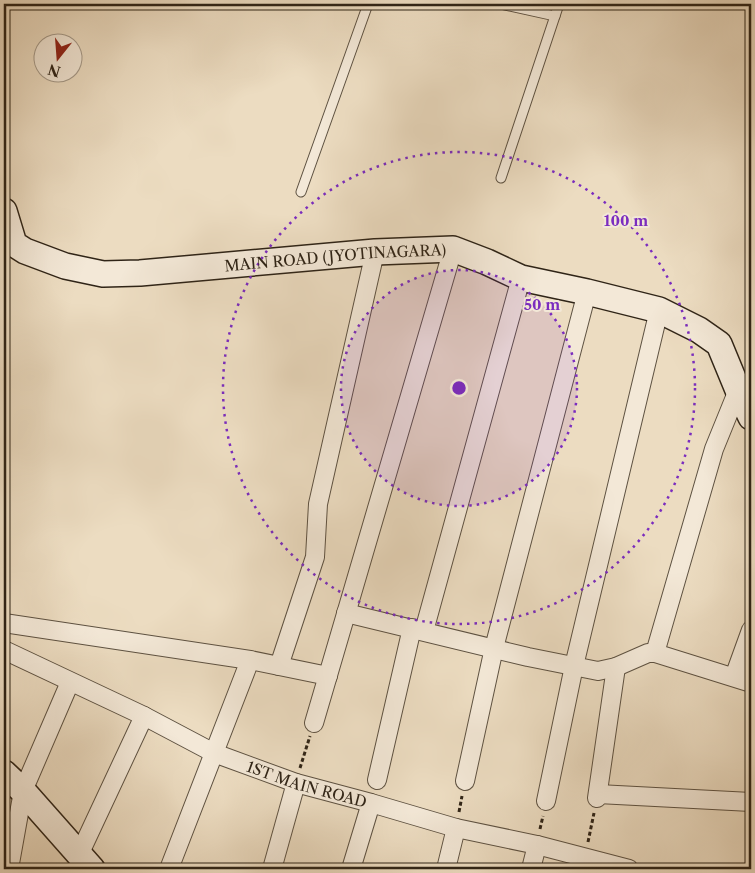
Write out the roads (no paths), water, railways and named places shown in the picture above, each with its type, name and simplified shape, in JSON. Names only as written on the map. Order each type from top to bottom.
[{"type":"street","name":"MAIN ROAD (JYOTINAGARA)","points":[[4,211],[9,244],[65,266],[103,274],[140,273],[374,252],[453,250],[488,262],[521,278],[659,310],[700,330],[719,344],[751,417]]},
{"type":"street","points":[[314,723],[453,250]]},
{"type":"street","points":[[279,666],[315,557],[318,504],[374,252]]},
{"type":"street","points":[[377,780],[418,630],[521,278]]},
{"type":"street","points":[[465,781],[494,648],[587,292]]},
{"type":"street","points":[[546,801],[574,666],[659,310]]},
{"type":"street","points":[[655,653],[714,448],[738,390]]},
{"type":"street","points":[[346,613],[598,672],[641,656],[655,653],[751,683]]},
{"type":"street","points":[[4,623],[250,660],[328,676]]},
{"type":"street","points":[[734,677],[751,630]]},
{"type":"street","name":"1ST MAIN ROAD","points":[[4,650],[144,716],[214,753],[296,783],[456,828],[537,845],[619,868]]},
{"type":"street","points":[[170,869],[250,660]]},
{"type":"street","points":[[616,666],[598,796],[751,802]]},
{"type":"street","points":[[9,869],[22,791],[70,682]]},
{"type":"street","points":[[4,773],[85,862],[144,716]]},
{"type":"street","points":[[272,869],[296,783]]},
{"type":"street","points":[[351,869],[371,803]]},
{"type":"street","points":[[446,869],[456,828]]},
{"type":"street","points":[[531,869],[537,845]]},
{"type":"lane","points":[[301,192],[368,4]]},
{"type":"lane","points":[[500,4],[555,16]]},
{"type":"lane","points":[[501,178],[559,4]]}]
